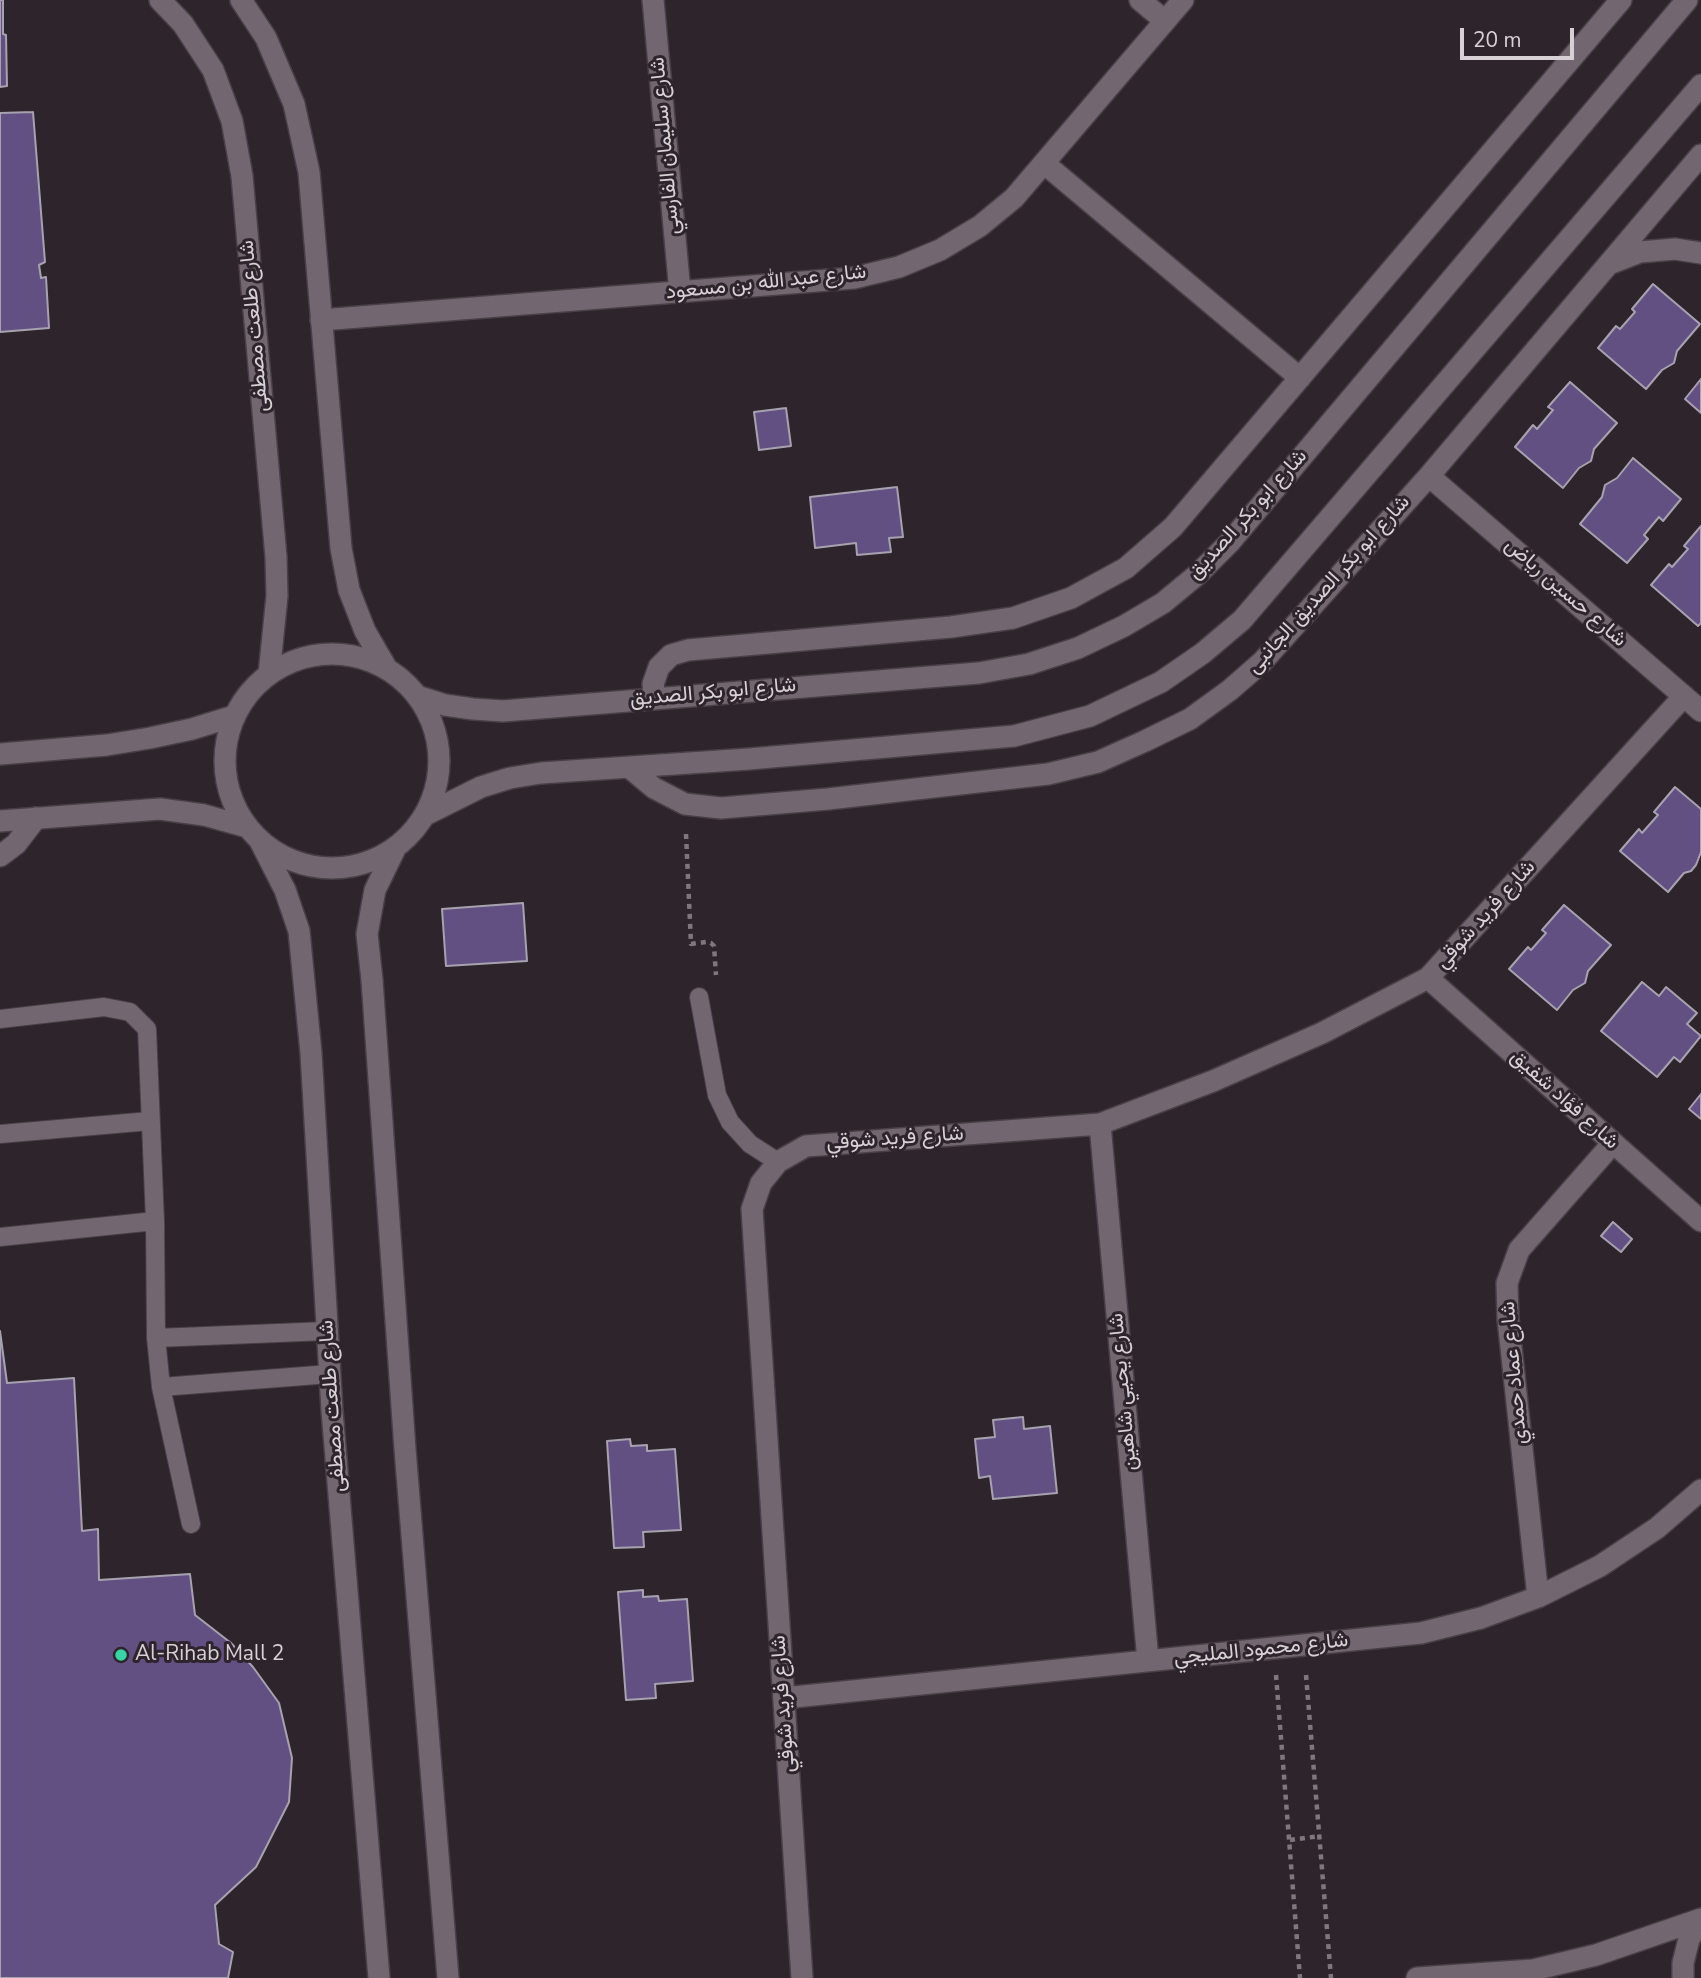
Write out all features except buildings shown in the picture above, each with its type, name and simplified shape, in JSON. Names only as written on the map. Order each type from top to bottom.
[{"type":"street","name":"شارع طلعت مصطفى","points":[[160,0],[183,23],[212,70],[232,121],[242,176],[276,557],[277,596],[269,674]]},
{"type":"street","points":[[241,0],[267,38],[294,104],[309,172],[341,548],[349,590],[365,631],[387,669]]},
{"type":"street","name":"شارع سليمان الفارسي","points":[[653,0],[680,292]]},
{"type":"street","points":[[1140,0],[1165,21]]},
{"type":"street","name":"شارع عبد الله بن مسعود","points":[[321,320],[854,278],[899,267],[940,250],[979,226],[1014,198],[1182,0]]},
{"type":"street","points":[[655,698],[653,684],[659,667],[671,655],[688,650],[951,627],[1013,618],[1071,598],[1126,568],[1173,527],[1621,0]]},
{"type":"street","name":"شارع ابو بكر الصديق","points":[[417,696],[455,706],[503,711],[979,673],[1029,664],[1078,648],[1124,626],[1163,603],[1198,574],[1230,542],[1687,0]]},
{"type":"street","points":[[425,815],[453,799],[510,778],[541,773],[1014,736],[1090,716],[1161,682],[1203,653],[1242,620],[1701,85]]},
{"type":"street","name":"شارع ابو بكر الصديق الجانبى","points":[[630,768],[654,788],[685,804],[721,808],[802,802],[1048,774],[1098,762],[1190,719],[1262,662],[1429,476],[1701,155]]},
{"type":"street","points":[[1045,164],[1300,378]]},
{"type":"street","points":[[1608,264],[1640,252],[1675,249],[1701,253]]},
{"type":"street","name":"شارع حسين رياض","points":[[1429,476],[1701,711]]},
{"type":"street","points":[[0,821],[160,810],[204,815],[254,834],[284,858],[312,867],[341,868],[369,862],[395,849],[412,833],[425,815],[437,786],[439,754],[432,723],[417,696],[387,669],[364,659],[339,654],[314,655],[290,662],[269,674],[248,693],[234,716],[225,744],[225,774],[233,802],[254,834]]},
{"type":"street","name":"شارع فريد شوقي","points":[[802,1978],[752,1209],[761,1183],[778,1162],[806,1146],[1100,1124],[1213,1082],[1322,1033],[1428,978],[1684,696]]},
{"type":"street","points":[[0,754],[107,745],[192,729],[234,716]]},
{"type":"street","points":[[0,856],[16,844],[36,818]]},
{"type":"street","name":"شارع طلعت مصطفى","points":[[254,834],[285,890],[299,931],[311,1053],[330,1374],[379,1978]]},
{"type":"street","points":[[395,849],[375,890],[367,934],[448,1978]]},
{"type":"street","name":"شارع فؤاد شفيق","points":[[1428,978],[1701,1221]]},
{"type":"street","name":"شارع يحيي شاهين","points":[[1100,1124],[1148,1661]]},
{"type":"street","name":"شارع عماد حمدي","points":[[1538,1597],[1508,1319],[1507,1283],[1519,1250],[1613,1143]]},
{"type":"street","name":"شارع محمود المليجي","points":[[783,1698],[1421,1633],[1480,1618],[1538,1597],[1600,1566],[1657,1528],[1701,1490]]},
{"type":"street","points":[[1417,1978],[1533,1970],[1596,1955],[1701,1920]]},
{"type":"street","points":[[1683,1978],[1683,1963],[1689,1939],[1701,1920]]},
{"type":"lane","points":[[699,997],[717,1095],[730,1122],[737,1130],[750,1144],[778,1162]]},
{"type":"lane","points":[[0,1019],[104,1007],[130,1012],[147,1029],[155,1221],[156,1338],[162,1387],[191,1524]]},
{"type":"lane","points":[[0,1134],[150,1121]]},
{"type":"lane","points":[[0,1237],[155,1221]]},
{"type":"lane","points":[[156,1338],[327,1331]]},
{"type":"lane","points":[[162,1387],[330,1374]]},
{"type":"path","points":[[685,804],[691,944],[706,942],[714,946],[717,990],[713,996],[699,997]]},
{"type":"path","points":[[1304,1644],[1331,1978]]},
{"type":"path","points":[[1274,1649],[1300,1978]]},
{"type":"path","points":[[1290,1840],[1320,1836]]},
{"type":"place","name":"Al-Rihab Mall 2","points":[[121,1655]]}]
